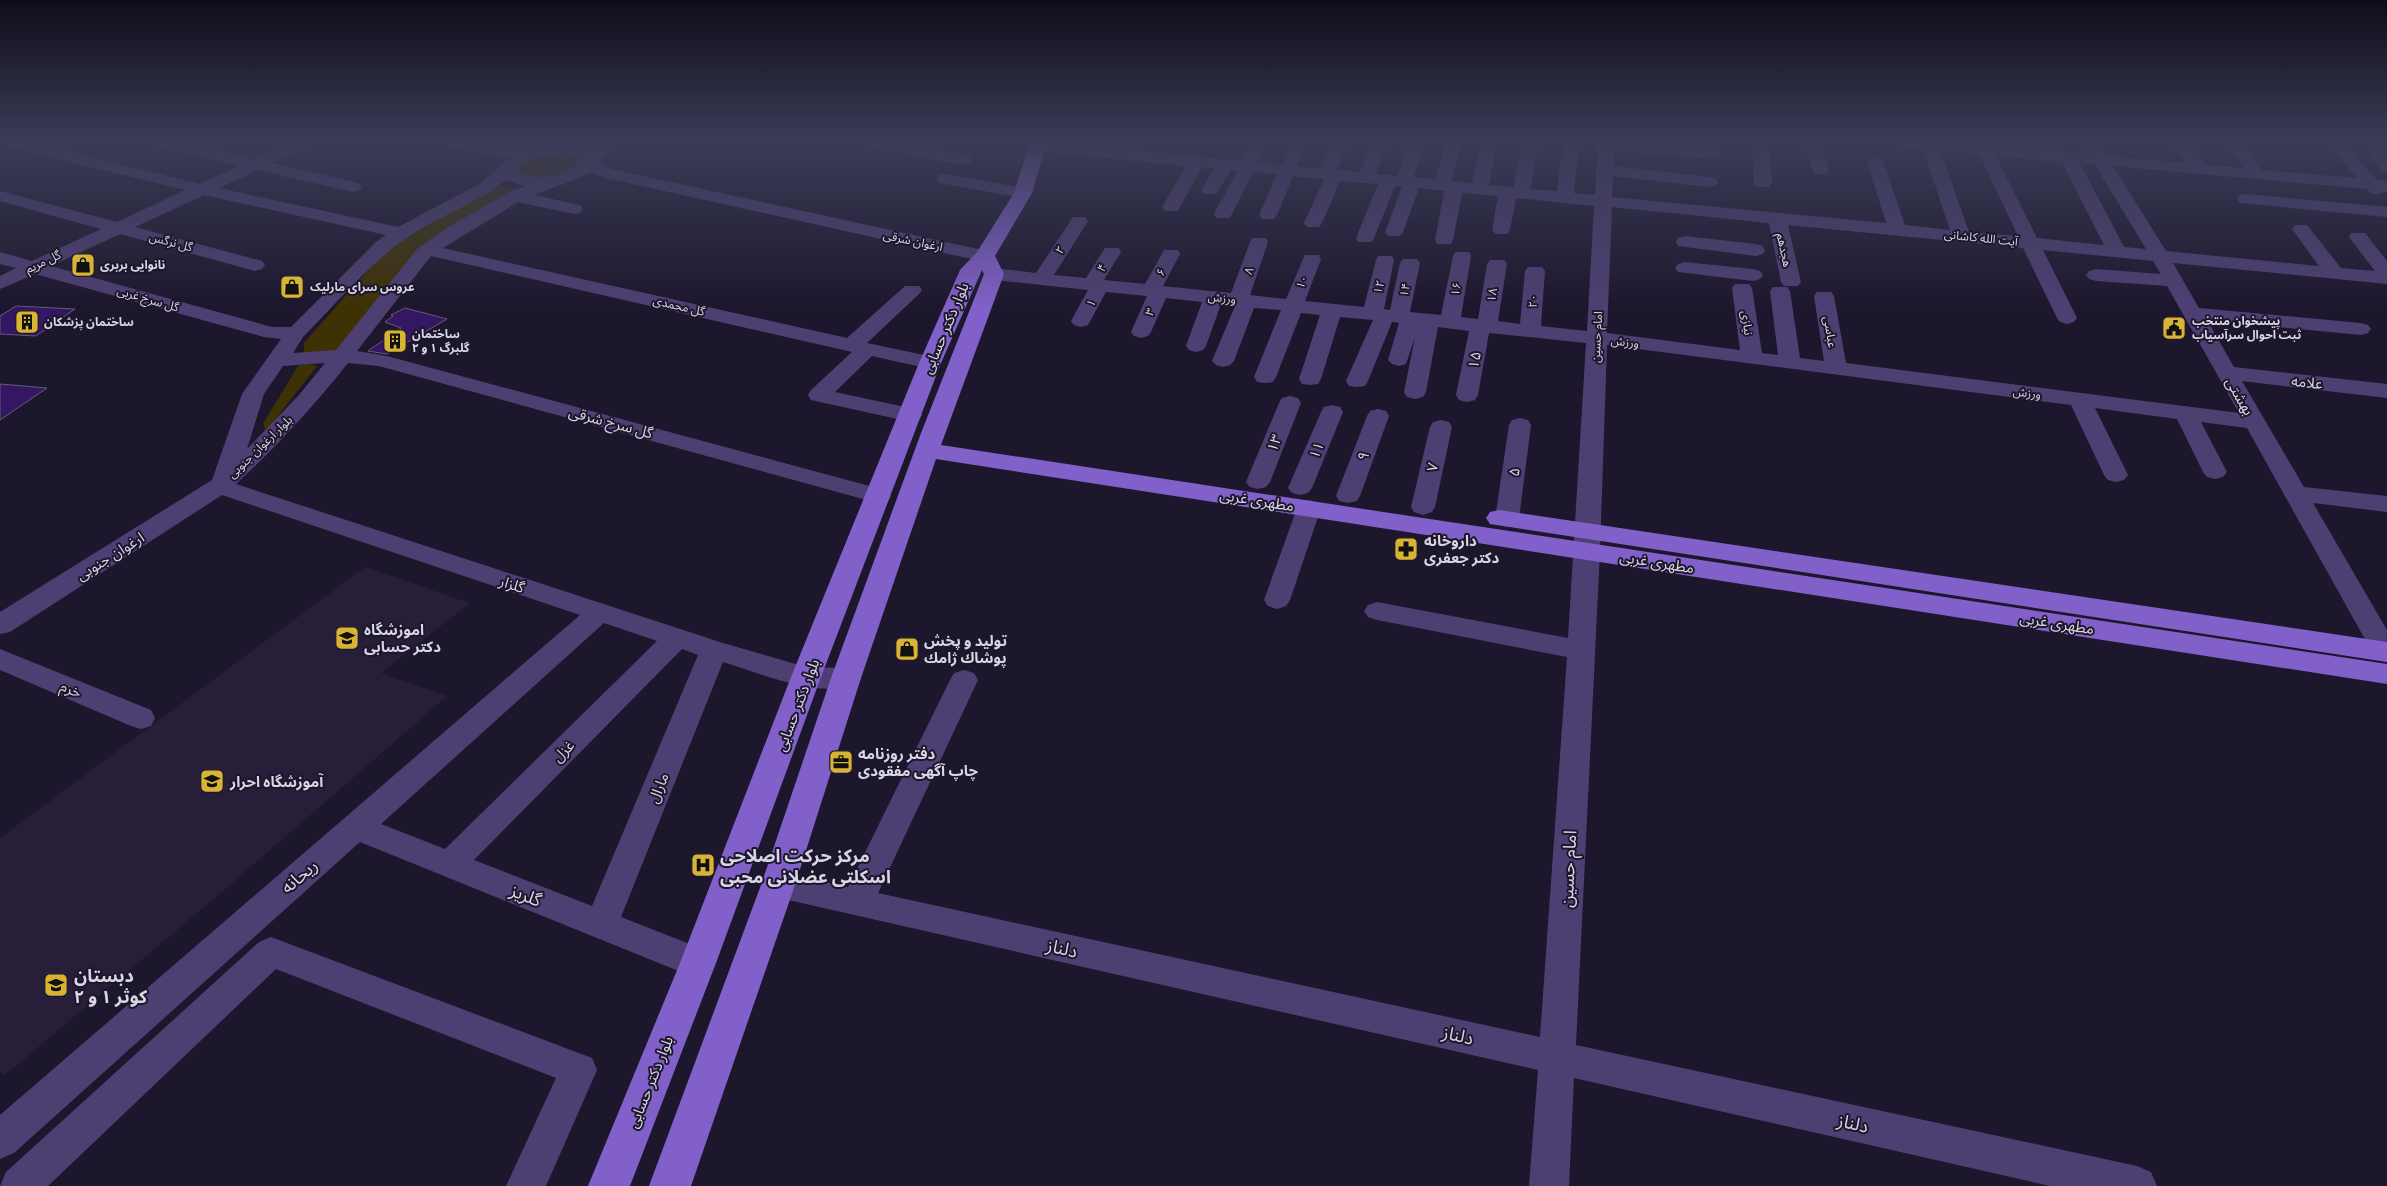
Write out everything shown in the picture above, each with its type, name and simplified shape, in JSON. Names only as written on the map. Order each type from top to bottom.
[{"type":"main road","points":[[990,265],[1021,197]]},
{"type":"main road","name":"بلوار دکتر حسابی","points":[[609,1186],[698,963],[806,677],[930,363],[970,270],[990,265]]},
{"type":"main road","name":"بلوار دکتر حسابی","points":[[670,1186],[778,884],[846,678],[990,265]]},
{"type":"main road","name":"مطهری غربی","points":[[930,441],[1587,541],[2387,659]]},
{"type":"main road","name":"مطهری غربی","points":[[989,450],[1258,482],[1305,498],[1348,496],[1423,507],[1507,520],[1587,541]]},
{"type":"street","name":"گل نرگس","points":[[5,197],[255,265]]},
{"type":"street","name":"گل مریم","points":[[0,283],[32,266],[183,197]]},
{"type":"street","points":[[239,197],[402,233]]},
{"type":"street","points":[[444,197],[459,200]]},
{"type":"street","name":"بلوار ارغوان جنوبی","points":[[219,486],[232,460],[253,394],[296,333],[383,246],[465,197]]},
{"type":"street","name":"بلوار ارغوان جنوبی","points":[[219,486],[265,445],[308,400],[428,250],[451,233],[513,197]]},
{"type":"street","points":[[521,197],[574,209]]},
{"type":"street","name":"ارغوان شرقی","points":[[705,197],[990,265]]},
{"type":"street","points":[[1172,207],[1177,197]]},
{"type":"street","points":[[1223,214],[1232,197]]},
{"type":"street","points":[[1268,215],[1275,197]]},
{"type":"street","points":[[1313,222],[1322,197]]},
{"type":"street","points":[[1365,238],[1391,197]]},
{"type":"street","points":[[1394,232],[1399,197]]},
{"type":"street","points":[[1444,240],[1447,197]]},
{"type":"street","points":[[1501,230],[1512,197]]},
{"type":"street","name":"آیت الله کاشانی","points":[[1568,197],[2387,278]]},
{"type":"street","name":"امام حسین","points":[[1549,1186],[1587,541],[1603,197]]},
{"type":"street","points":[[1887,197],[1898,230]]},
{"type":"street","points":[[1948,197],[1961,236]]},
{"type":"street","points":[[2007,197],[2067,318]]},
{"type":"street","points":[[2089,197],[2117,251]]},
{"type":"street","name":"بهشتی","points":[[2124,197],[2175,281],[2387,659]]},
{"type":"street","points":[[2246,199],[2387,212]]},
{"type":"street","points":[[1685,268],[1722,272],[1714,212]]},
{"type":"street","name":"هجدهم","points":[[1777,218],[1785,287],[1790,363]]},
{"type":"street","name":"۲","points":[[1042,279],[1079,222]]},
{"type":"street","points":[[2300,229],[2335,273]]},
{"type":"street","points":[[2358,237],[2387,274]]},
{"type":"street","name":"۸","points":[[1223,362],[1259,242]]},
{"type":"street","points":[[1685,242],[1756,250]]},
{"type":"street","name":"گل محمدی","points":[[428,250],[930,363]]},
{"type":"street","name":"۴","points":[[1096,285],[1112,252]]},
{"type":"street","name":"۶","points":[[1155,291],[1171,254]]},
{"type":"street","name":"۱۶","points":[[1450,323],[1462,256]]},
{"type":"street","name":"گل سرخ غربی","points":[[0,258],[271,333],[296,333]]},
{"type":"street","name":"۱۰","points":[[1293,306],[1312,259]]},
{"type":"street","name":"۱۲","points":[[1385,260],[1399,317]]},
{"type":"street","name":"۱۴","points":[[1399,317],[1410,263]]},
{"type":"street","name":"۱۸","points":[[1484,326],[1497,264]]},
{"type":"street","name":"ورزش","points":[[990,265],[1042,279],[1597,338],[2255,422]]},
{"type":"street","name":"۲۰","points":[[1530,331],[1535,271]]},
{"type":"street","name":"نیازی","points":[[1722,272],[1748,282],[1752,358]]},
{"type":"street","points":[[2096,275],[2175,281]]},
{"type":"street","name":"۱","points":[[1081,321],[1096,285]]},
{"type":"street","points":[[911,415],[819,395],[859,347],[912,290]]},
{"type":"street","name":"۳","points":[[1141,332],[1155,291]]},
{"type":"street","name":"عباسی","points":[[1824,296],[1836,369]]},
{"type":"street","points":[[1196,346],[1214,297]]},
{"type":"street","points":[[1266,377],[1293,306]]},
{"type":"street","points":[[1310,379],[1332,310]]},
{"type":"street","points":[[2193,313],[2361,329]]},
{"type":"street","points":[[1399,317],[1399,360]]},
{"type":"street","points":[[1356,381],[1399,317]]},
{"type":"street","points":[[1399,317],[1415,392]]},
{"type":"street","name":"۱۵","points":[[1467,395],[1484,326]]},
{"type":"street","name":"گل سرخ شرقی","points":[[278,360],[342,356],[380,360],[879,496]]},
{"type":"street","name":"علامه","points":[[2227,373],[2378,390]]},
{"type":"street","points":[[2378,390],[2387,412]]},
{"type":"street","points":[[2080,400],[2116,475]]},
{"type":"street","name":"۱۳","points":[[1258,482],[1290,403]]},
{"type":"street","name":"۱۱","points":[[1276,600],[1332,412]]},
{"type":"street","points":[[2184,413],[2215,472]]},
{"type":"street","name":"۹","points":[[1348,496],[1378,416]]},
{"type":"street","name":"۵","points":[[1507,520],[1520,425]]},
{"type":"street","name":"۷","points":[[1423,507],[1442,427]]},
{"type":"street","name":"گلزار","points":[[219,486],[714,650],[806,677],[846,678]]},
{"type":"street","name":"ارغوان جنوبی","points":[[0,625],[219,486]]},
{"type":"street","points":[[2295,493],[2387,504]]},
{"type":"street","points":[[1377,611],[1581,650]]},
{"type":"street","name":"ریحانه","points":[[0,1140],[599,613]]},
{"type":"street","name":"غزل","points":[[449,865],[677,638]]},
{"type":"street","name":"مارال","points":[[601,925],[714,650]]},
{"type":"street","name":"خرم","points":[[0,659],[141,718]]},
{"type":"street","points":[[857,902],[964,680]]},
{"type":"street","name":"گلریز","points":[[355,827],[698,963]]},
{"type":"street","name":"دلناز","points":[[778,884],[2137,1186]]},
{"type":"street","points":[[22,1186],[271,952],[579,1070],[526,1186]]},
{"type":"shaded area","points":[[474,197],[507,197],[463,221],[337,351],[304,355],[304,343],[389,247]]},
{"type":"shaded area","points":[[308,364],[317,366],[266,431],[263,424],[298,366]]},
{"type":"shaded area","points":[[365,567],[470,603],[381,673],[447,696],[215,898],[5,1075],[0,1072],[0,838]]},
{"type":"building","name":"ساختمان پزشکان","points":[[16,306],[75,309],[36,336],[0,334],[0,316]]},
{"type":"building","name":"ساختمان گلبرگ ۱ و ۲","points":[[405,308],[447,319],[387,354],[368,351],[401,328],[385,322],[393,316],[391,315]]},
{"type":"building","points":[[0,384],[47,388],[0,420]]},
{"type":"place","name":"نانوایی بربری","points":[[83,265]]},
{"type":"place","name":"عروس سرای مارلیک","points":[[292,287]]},
{"type":"place","name":"ساختمان پزشکان","points":[[27,322]]},
{"type":"place","name":"پیشخوان منتخب ثبت احوال سرآسیاب","points":[[2174,328]]},
{"type":"place","name":"ساختمان گلبرگ ۱ و ۲","points":[[395,341]]},
{"type":"place","name":"داروخانه دکتر جعفری","points":[[1406,549]]},
{"type":"place","name":"اموزشگاه دکتر حسابی","points":[[347,638]]},
{"type":"place","name":"توليد و پخش پوشاك ژامك","points":[[907,649]]},
{"type":"place","name":"دفتر روزنامه چاپ آگهی مفقودی","points":[[841,762]]},
{"type":"place","name":"آموزشگاه احرار","points":[[212,781]]},
{"type":"place","name":"مرکز حرکت اصلاحی اسکلتی عضلانی محبی","points":[[703,865]]},
{"type":"place","name":"دبستان کوثر ۱ و ۲","points":[[56,985]]}]
